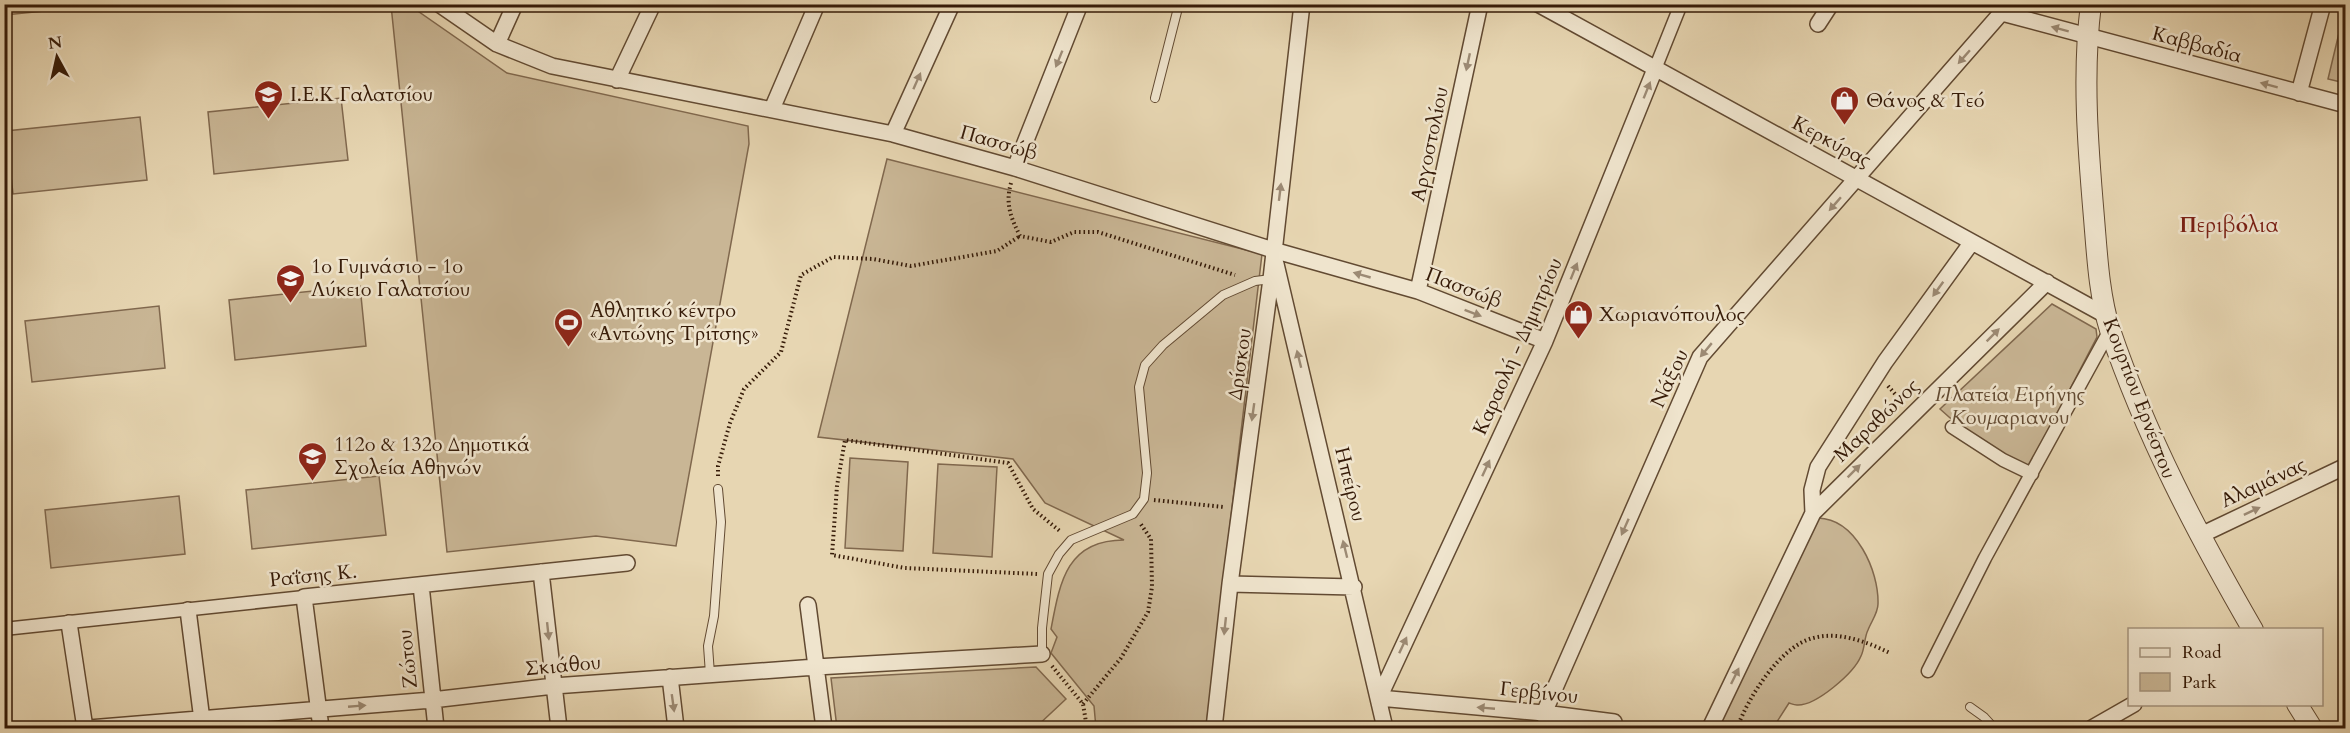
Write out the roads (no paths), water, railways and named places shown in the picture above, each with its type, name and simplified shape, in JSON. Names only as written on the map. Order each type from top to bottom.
[{"type":"street","name":"Πασσώβ","points":[[439,4],[497,44],[521,56],[552,66],[893,134],[1015,168],[1273,250],[1418,291],[1545,341]]},
{"type":"street","points":[[497,44],[515,4]]},
{"type":"street","points":[[617,80],[653,4]]},
{"type":"street","points":[[772,109],[817,4]]},
{"type":"street","points":[[893,134],[952,4]]},
{"type":"street","points":[[1015,168],[1080,4]]},
{"type":"street","name":"Δρίσκου","points":[[1214,729],[1230,584],[1271,279],[1302,4]]},
{"type":"street","name":"Αργοστολίου","points":[[1418,291],[1480,4]]},
{"type":"street","name":"Κερκύρας","points":[[1538,4],[2047,282],[2108,323]]},
{"type":"street","name":"Καραολή - Δημητρίου","points":[[1378,698],[1545,341],[1681,4]]},
{"type":"street","points":[[1818,24],[1831,4]]},
{"type":"street","name":"Κουρτίου Ερνέστου","points":[[2091,4],[2087,36],[2089,160],[2097,256],[2108,323],[2164,466],[2199,536],[2252,628]]},
{"type":"street","points":[[2299,93],[2323,4]]},
{"type":"street","name":"Καββαδία","points":[[2005,9],[2087,36],[2346,105]]},
{"type":"street","name":"Νάξου","points":[[1544,713],[1700,357],[2005,9]]},
{"type":"street","name":"Μαραθώνος","points":[[1813,513],[1812,490],[1818,467],[1877,375],[1972,242]]},
{"type":"street","name":"Ηπείρου","points":[[1273,250],[1386,729]]},
{"type":"street","name":"Μαραθώνος","points":[[1710,729],[1813,513],[2047,282]]},
{"type":"street","points":[[1928,671],[1985,558],[2032,474],[2108,323]]},
{"type":"street","points":[[1952,427],[2002,460],[2032,474]]},
{"type":"street","name":"Αλαμάνας","points":[[2199,536],[2346,466]]},
{"type":"street","name":"Ραΐσης Κ.","points":[[4,630],[627,563]]},
{"type":"street","points":[[541,572],[559,729]]},
{"type":"street","points":[[1230,584],[1354,587]]},
{"type":"street","name":"Ζώτου","points":[[421,585],[436,729]]},
{"type":"street","points":[[304,597],[321,729]]},
{"type":"street","points":[[808,605],[824,729]]},
{"type":"street","points":[[188,610],[202,723]]},
{"type":"street","points":[[69,623],[87,729]]},
{"type":"street","name":"Σκιάθου","points":[[87,729],[202,723],[554,686],[816,667],[1042,654]]},
{"type":"street","points":[[670,677],[676,729]]},
{"type":"street","name":"Γερβίνου","points":[[1378,698],[1544,713],[1614,722]]},
{"type":"street","points":[[2092,729],[2132,706]]},
{"type":"street","points":[[2298,706],[2312,729]]},
{"type":"street","points":[[1544,713],[1548,729]]},
{"type":"lane","points":[[1155,98],[1179,4]]},
{"type":"lane","points":[[1042,654],[1042,628],[1048,574],[1059,554],[1071,540],[1133,514],[1144,498],[1147,473],[1138,387],[1145,365],[1163,345],[1223,295],[1255,280],[1271,279]]},
{"type":"lane","points":[[710,674],[708,646],[714,616],[721,522],[718,489]]},
{"type":"lane","points":[[1970,707],[1984,717],[1994,729]]},
{"type":"place","name":"Ι.Ε.Κ Γαλατσίου","points":[[269,120]]},
{"type":"place","name":"Θάνος & Τεό","points":[[1845,126]]},
{"type":"place","name":"1ο Γυμνάσιο - 1ο Λύκειο Γαλατσίου","points":[[290,304]]},
{"type":"place","name":"Χωριανόπουλος","points":[[1578,340]]},
{"type":"place","name":"Αθλητικό κέντρο «Αντώνης Τρίτσης»","points":[[569,348]]},
{"type":"place","name":"112ο & 132ο Δημοτικά Σχολεία Αθηνών","points":[[313,482]]},
{"type":"district","name":"Περιβόλια","points":[[2229,225]]},
{"type":"park label","name":"Πλατεία Ειρήνης Κουμαριανου","points":[[2010,406]]}]
